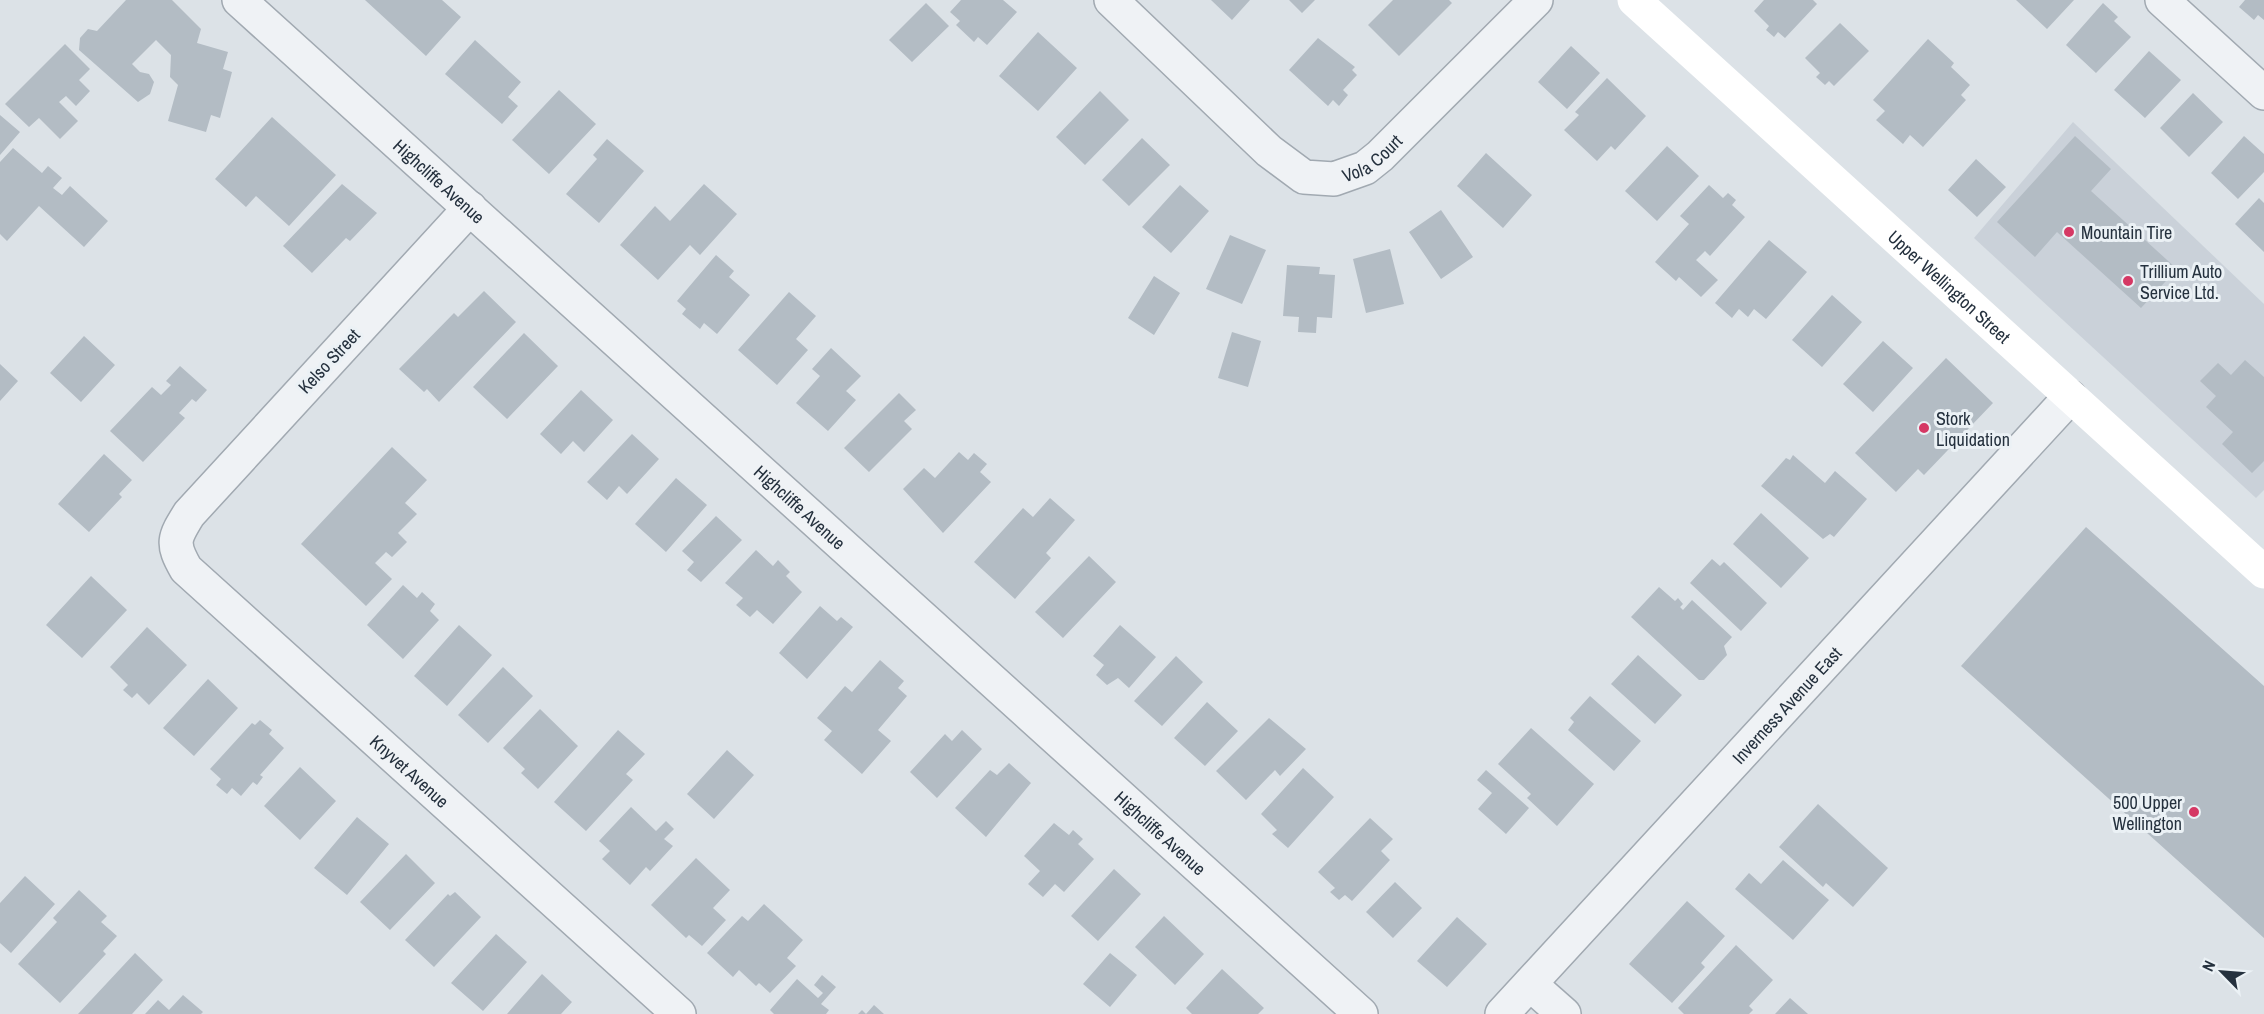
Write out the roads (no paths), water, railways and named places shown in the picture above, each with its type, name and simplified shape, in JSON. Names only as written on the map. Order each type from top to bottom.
[{"type":"main road","name":"Upper Wellington Street","points":[[1634,0],[2070,396],[2261,562]]},
{"type":"street","name":"Highcliffe Avenue","points":[[239,0],[1361,1014]]},
{"type":"street","name":"Vola Court","points":[[1111,0],[1269,151],[1304,177],[1334,178],[1365,168],[1380,156],[1536,0]]},
{"type":"street","points":[[2162,0],[2264,93]]},
{"type":"street","name":"Kelso Street","points":[[189,514],[470,208]]},
{"type":"street","name":"Inverness Avenue East","points":[[1502,1014],[2070,396]]},
{"type":"street","name":"Knyvet Avenue","points":[[189,514],[178,533],[176,551],[186,569],[680,1014]]},
{"type":"street","points":[[1530,984],[1564,1014]]},
{"type":"place","name":"Mountain Tire","points":[[2069,232]]},
{"type":"place","name":"Trillium Auto Service Ltd.","points":[[2128,281]]},
{"type":"place","name":"Stork Liquidation","points":[[1924,428]]},
{"type":"place","name":"500 Upper Wellington","points":[[2194,812]]}]
